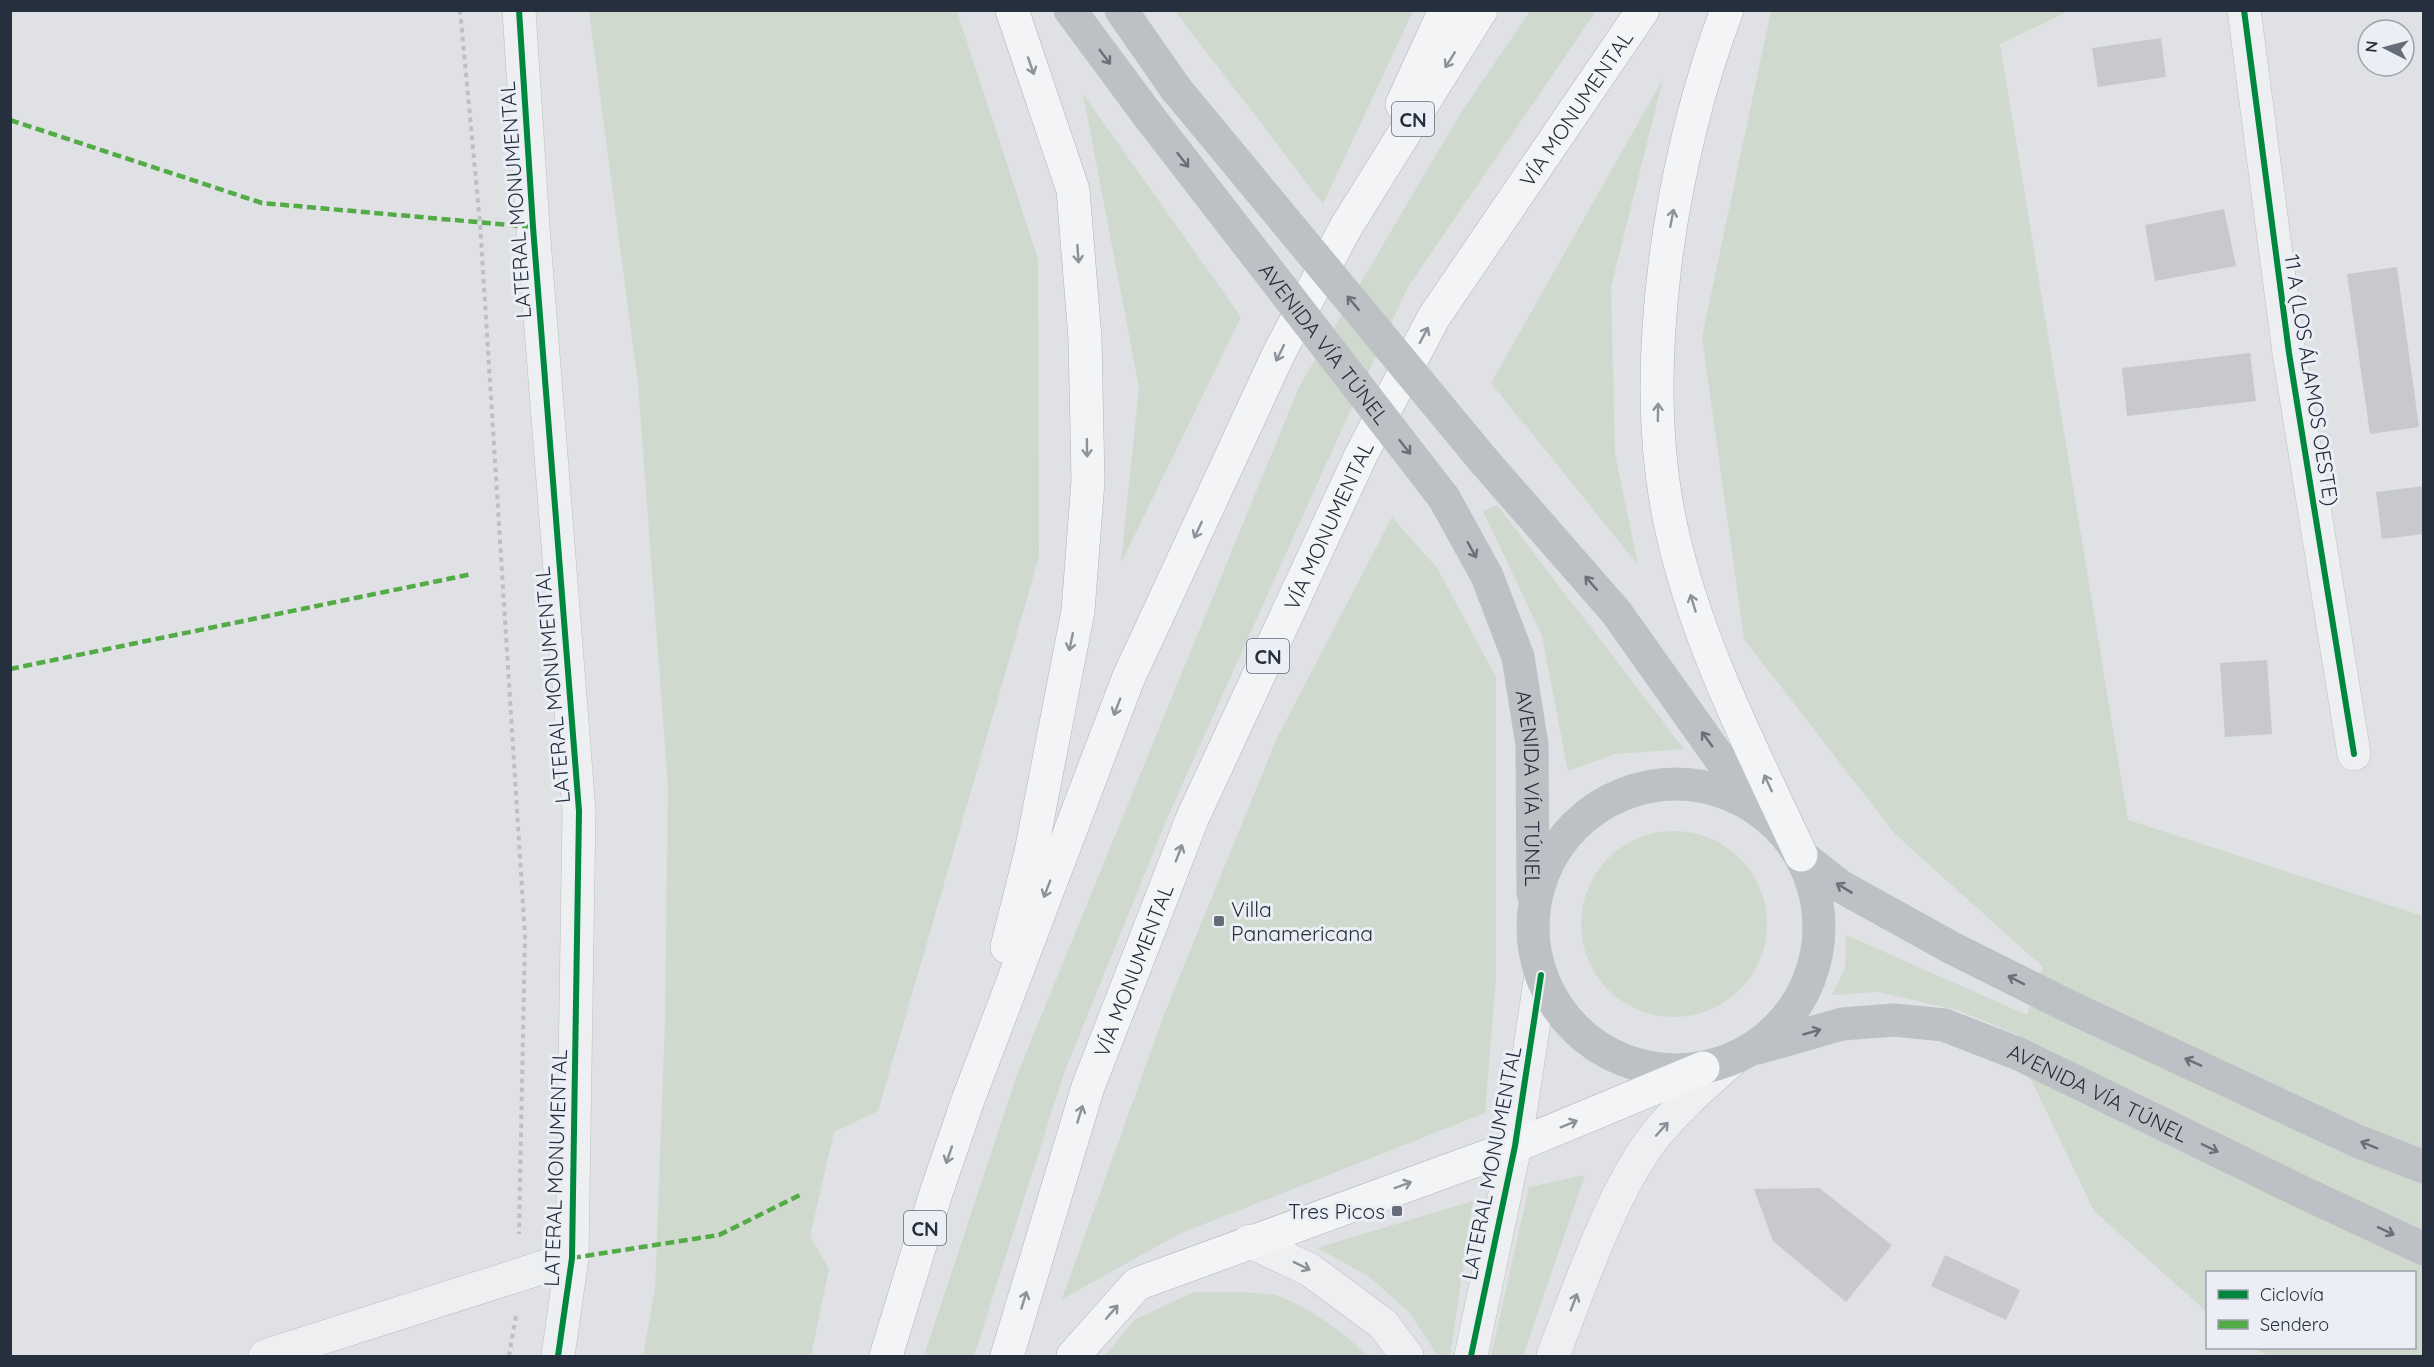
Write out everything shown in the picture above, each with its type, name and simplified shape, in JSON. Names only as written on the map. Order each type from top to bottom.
[{"type":"highway","points":[[968,1100],[1030,852],[1078,611],[1088,481],[1085,338],[1073,190],[1012,10]]},
{"type":"highway","points":[[1346,227],[1445,10]]},
{"type":"highway","name":"CN","points":[[886,1356],[936,1193],[968,1100],[1128,680],[1280,351],[1346,227],[1481,10]]},
{"type":"highway","name":"VÍA MONUMENTAL","points":[[1007,1356],[1088,1087],[1192,819],[1360,455],[1434,317],[1643,10]]},
{"type":"highway","points":[[1727,10],[1689,134],[1666,250],[1659,352],[1658,445],[1672,532],[1696,614],[1728,695],[1801,855]]},
{"type":"highway","points":[[1073,1356],[1137,1284],[1249,1240],[1515,1146],[1730,1058]]},
{"type":"main road","name":"AVENIDA VÍA TÚNEL","points":[[1070,10],[1147,114],[1444,498],[1486,576],[1518,657],[1532,745],[1534,947],[1541,975],[1560,1011],[1588,1040],[1623,1061],[1663,1070],[1730,1058],[1842,1024],[1894,1020],[1944,1025],[2019,1054],[2270,1177],[2424,1249]]},
{"type":"main road","points":[[1121,10],[1176,89],[1484,461],[1616,612],[1753,805],[1780,827],[1801,855],[1812,878],[1820,924],[1813,971],[1791,1013],[1730,1058]]},
{"type":"main road","points":[[1533,918],[1544,870],[1572,828],[1611,798],[1658,783],[1707,786],[1753,805]]},
{"type":"main road","points":[[1801,855],[1840,886],[1952,948],[2060,1002],[2357,1141],[2424,1167]]},
{"type":"street","name":"LATERAL MONUMENTAL","points":[[519,10],[534,239],[579,811],[572,1258],[558,1356]]},
{"type":"street","name":"11 A (LOS ÁLAMOS OESTE)","points":[[2244,10],[2289,353],[2354,754]]},
{"type":"street","name":"LATERAL MONUMENTAL","points":[[1471,1356],[1515,1146],[1541,975]]},
{"type":"street","points":[[1553,1356],[1623,1188],[1653,1138],[1730,1058]]},
{"type":"street","points":[[1249,1240],[1310,1270],[1383,1324],[1407,1356]]},
{"type":"street","points":[[265,1356],[572,1258]]},
{"type":"path","points":[[460,10],[480,223],[525,937],[519,1296],[509,1356]]},
{"type":"shaded area","points":[[589,11],[957,11],[1038,259],[1039,557],[878,1111],[834,1132],[810,1236],[829,1269],[811,1356],[643,1356],[655,1289],[665,1023],[668,787],[638,384]]},
{"type":"shaded area","points":[[1175,11],[1413,11],[1323,204]]},
{"type":"shaded area","points":[[1530,11],[1596,11],[1408,287],[1169,814],[1064,1073],[974,1356],[924,1356],[1017,1075],[1299,387],[1462,111]]},
{"type":"shaded area","points":[[1771,11],[2069,11],[2000,44],[2128,820],[2423,916],[2423,1356],[2269,1356],[2255,1349],[2416,1349],[2416,1271],[2206,1271],[2206,1311],[2094,1211],[2019,1054],[2021,1036],[1957,1010],[1878,992],[1832,995],[1845,968],[1846,935],[2027,1015],[2043,967],[1895,834],[1744,639],[1702,337]]},
{"type":"shaded area","points":[[1663,79],[1611,287],[1615,454],[1638,565],[1491,383]]},
{"type":"shaded area","points":[[1083,94],[1241,317],[1121,563],[1139,387]]},
{"type":"shaded area","points":[[1497,505],[1684,749],[1615,754],[1568,771],[1542,636],[1483,511]]},
{"type":"shaded area","points":[[1392,517],[1437,568],[1496,677],[1496,976],[1485,1113],[1179,1234],[1062,1299],[1165,1012],[1277,738]]},
{"type":"shaded area","points":[[1674,831],[1710,838],[1740,858],[1760,888],[1767,924],[1760,960],[1740,990],[1710,1010],[1674,1017],[1638,1010],[1608,990],[1588,960],[1581,924],[1588,888],[1608,858],[1638,838]]},
{"type":"shaded area","points":[[1585,1175],[1523,1356],[1491,1356],[1529,1187]]},
{"type":"shaded area","points":[[1473,1201],[1450,1356],[1438,1356],[1409,1312],[1368,1276],[1317,1248]]},
{"type":"shaded area","points":[[1194,1292],[1254,1293],[1284,1298],[1310,1311],[1337,1330],[1366,1356],[1105,1356],[1134,1320]]},
{"type":"building","points":[[2161,38],[2166,77],[2098,87],[2092,48]]},
{"type":"building","points":[[2224,209],[2236,266],[2155,281],[2145,225]]},
{"type":"building","points":[[2397,267],[2419,427],[2370,434],[2347,274]]},
{"type":"building","points":[[2250,353],[2256,401],[2127,416],[2122,368]]},
{"type":"building","points":[[2424,486],[2424,534],[2382,539],[2376,492]]},
{"type":"building","points":[[2267,660],[2272,734],[2225,737],[2220,663]]},
{"type":"building","points":[[1819,1188],[1892,1245],[1846,1302],[1773,1241],[1754,1189]]},
{"type":"building","points":[[1945,1255],[2020,1290],[2006,1320],[1931,1286]]},
{"type":"marked path","points":[[10,120],[262,203],[533,227]]},
{"type":"marked path","points":[[10,669],[472,574]]},
{"type":"marked path","points":[[572,1258],[719,1235],[802,1194]]},
{"type":"cycle path","points":[[519,10],[533,227],[579,811],[572,1258],[558,1356]]},
{"type":"cycle path","points":[[2244,10],[2289,353],[2354,754]]},
{"type":"cycle path","points":[[1471,1356],[1515,1146],[1541,975]]},
{"type":"place","name":"Villa Panamericana","points":[[1219,921]]},
{"type":"place","name":"Tres Picos","points":[[1397,1211]]}]
